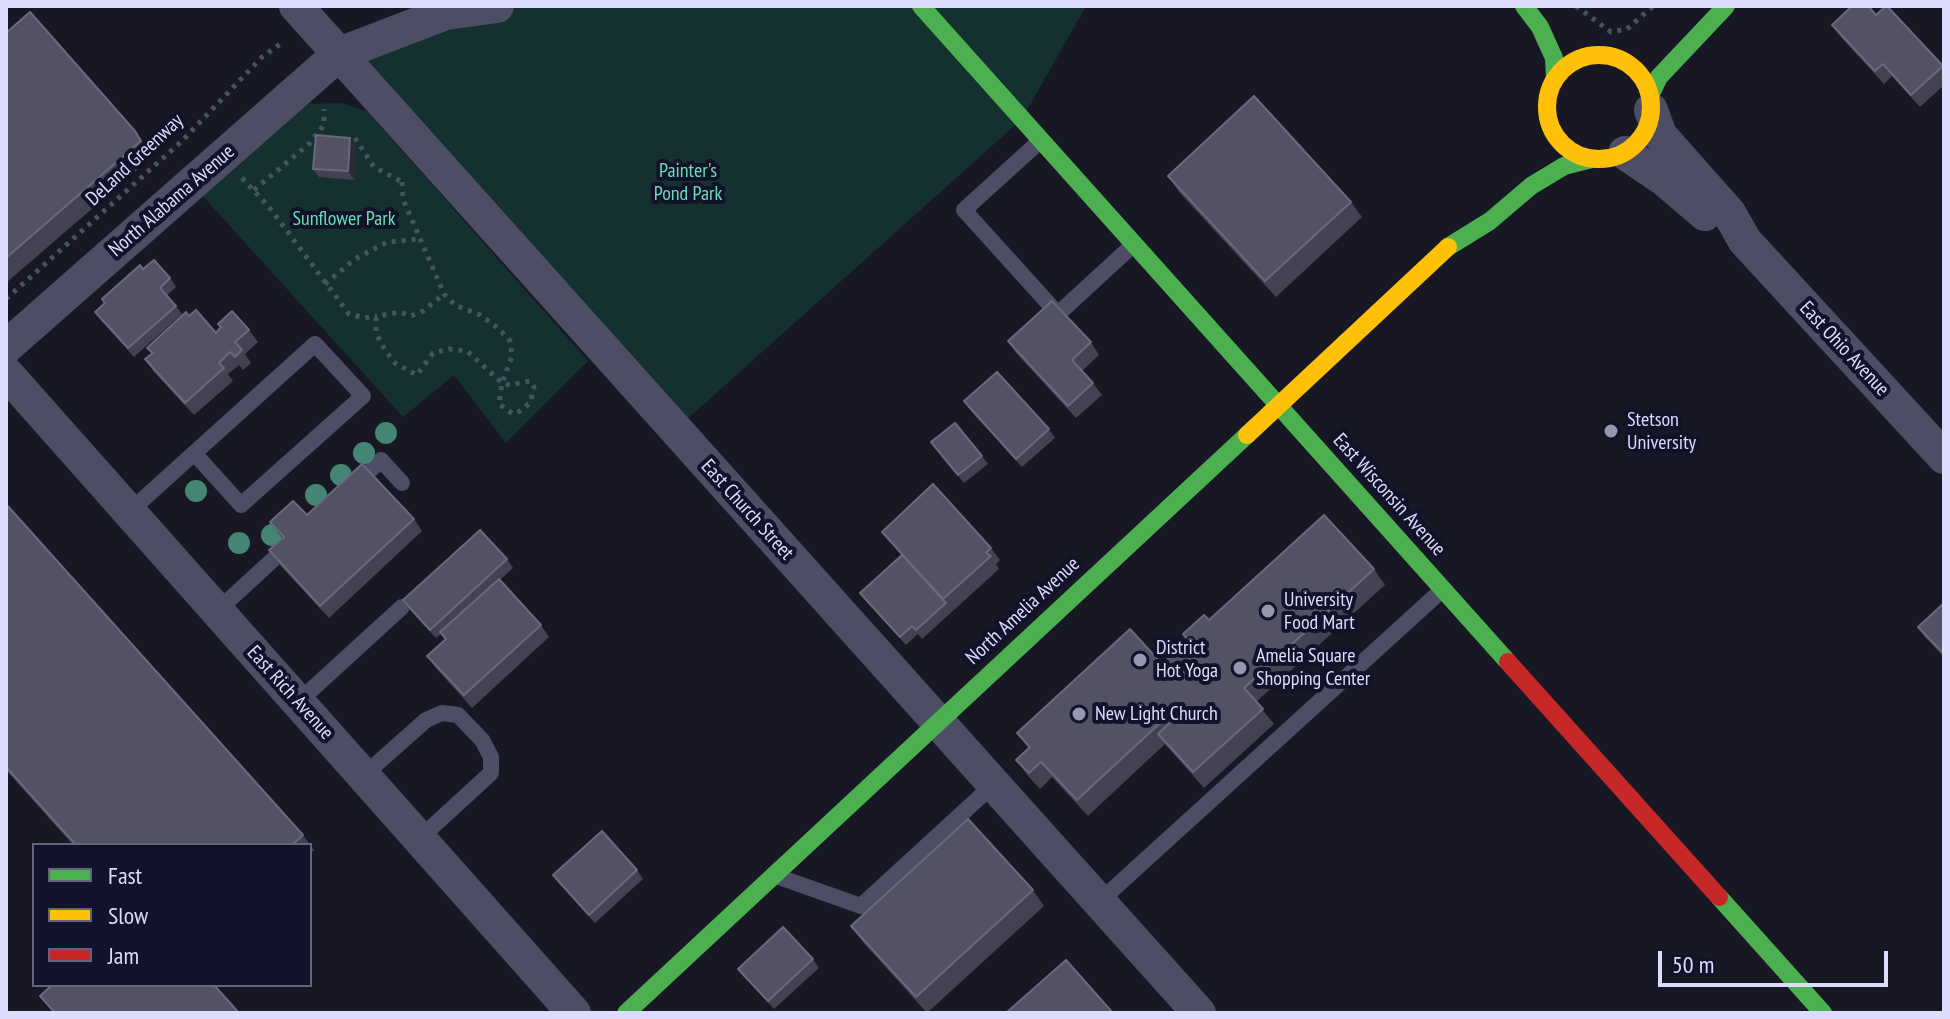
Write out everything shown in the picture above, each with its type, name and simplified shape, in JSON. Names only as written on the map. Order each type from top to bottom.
[{"type":"main road","name":"East Wisconsin Avenue","points":[[921,6],[1823,1013]]},
{"type":"main road","points":[[1524,6],[1540,27],[1554,58],[1555,79]]},
{"type":"main road","points":[[1639,48],[1609,57],[1576,60],[1561,70],[1546,102],[1548,120],[1555,136],[1567,150],[1608,156],[1643,136],[1659,77],[1726,6]]},
{"type":"main road","points":[[1578,35],[1639,73],[1651,103]]},
{"type":"main road","points":[[1536,140],[1548,120]]},
{"type":"main road","name":"North Amelia Avenue","points":[[626,1013],[1452,244],[1490,221],[1531,186],[1564,166],[1608,156]]},
{"type":"main road","name":"North Amelia Avenue","points":[[1452,244],[1465,216]]},
{"type":"street","name":"East Church Street","points":[[296,6],[1199,1013]]},
{"type":"street","points":[[339,54],[446,13],[497,6]]},
{"type":"street","name":"North Alabama Avenue","points":[[6,347],[339,54]]},
{"type":"street","name":"East Ohio Avenue","points":[[1651,103],[1660,135],[1729,213],[1745,241],[1944,457]]},
{"type":"street","name":"East Ohio Avenue","points":[[1608,156],[1665,180],[1714,222],[1745,241]]},
{"type":"street","name":"East Rich Avenue","points":[[6,373],[574,1013]]},
{"type":"lane","points":[[1041,140],[964,210],[1058,314],[1134,244]]},
{"type":"lane","points":[[129,512],[194,453],[315,344],[363,396],[241,505],[194,453]]},
{"type":"lane","points":[[347,492],[381,460],[402,483]]},
{"type":"lane","points":[[217,611],[289,545]]},
{"type":"lane","points":[[1099,902],[1444,589]]},
{"type":"lane","points":[[298,702],[402,607]]},
{"type":"lane","points":[[363,776],[426,720],[442,713],[458,715],[482,740],[491,757],[491,773],[419,839]]},
{"type":"lane","points":[[773,875],[861,906],[993,785]]},
{"type":"path","points":[[1576,6],[1611,32],[1627,29],[1653,6]]},
{"type":"path","name":"DeLand Greenway","points":[[6,299],[182,141],[262,57],[283,42]]},
{"type":"path","points":[[254,190],[310,143],[324,125],[324,102]]},
{"type":"path","points":[[355,138],[374,167],[407,185],[416,182]]},
{"type":"path","points":[[236,172],[293,238],[349,314],[364,318],[400,312],[411,316],[423,311],[444,294]]},
{"type":"path","points":[[378,316],[376,333],[395,363],[417,375],[433,353],[449,349],[467,351],[502,383],[510,385],[530,381],[534,387],[530,403],[513,414],[499,404],[502,383],[512,356],[510,341],[480,315],[455,305],[444,294],[403,199],[402,182]]},
{"type":"path","points":[[325,284],[355,259],[387,242],[419,239]]},
{"type":"green space","name":"Painter's Pond Park","points":[[485,6],[1086,6],[1022,119],[675,430],[339,54]]},
{"type":"green space","name":"Sunflower Park","points":[[341,103],[367,111],[588,361],[506,443],[454,375],[403,417],[201,194],[305,104]]},
{"type":"building","points":[[1852,6],[1868,6],[1876,15],[1887,6],[1943,66],[1911,95],[1883,64],[1875,71],[1832,25]]},
{"type":"building","points":[[30,12],[141,141],[6,258],[6,33]]},
{"type":"building","points":[[1254,96],[1351,202],[1265,281],[1168,176]]},
{"type":"building","points":[[316,135],[350,138],[348,171],[313,169]]},
{"type":"building","points":[[154,260],[170,278],[160,288],[176,306],[128,348],[95,312],[105,303],[102,299],[140,265],[143,269]]},
{"type":"building","points":[[1052,301],[1091,342],[1072,360],[1093,383],[1068,406],[1008,341]]},
{"type":"building","points":[[196,310],[216,333],[221,327],[218,324],[232,311],[249,330],[235,342],[242,350],[235,357],[230,352],[219,363],[224,368],[185,403],[145,359],[153,353],[147,348],[186,312],[189,316]]},
{"type":"building","points":[[997,372],[1049,429],[1016,459],[964,401]]},
{"type":"building","points":[[955,423],[982,456],[958,475],[931,442]]},
{"type":"building","points":[[362,464],[414,519],[320,606],[269,550],[284,537],[270,522],[293,501],[307,515]]},
{"type":"building","points":[[933,484],[991,548],[986,553],[991,556],[943,599],[882,532]]},
{"type":"building","points":[[6,504],[303,835],[294,843],[74,843],[6,767]]},
{"type":"building","name":"Amelia Square Shopping Center","points":[[1324,515],[1374,569],[1244,688],[1263,709],[1193,772],[1158,734],[1176,717],[1172,712],[1077,800],[1041,762],[1029,773],[1016,760],[1030,747],[1017,733],[1130,629],[1162,664],[1188,640],[1183,634],[1204,615],[1209,620]]},
{"type":"building","points":[[480,530],[507,559],[430,630],[403,600]]},
{"type":"building","points":[[902,555],[946,603],[916,630],[912,626],[900,637],[860,593]]},
{"type":"building","points":[[499,579],[541,625],[464,695],[427,656],[446,639],[440,632]]},
{"type":"building","points":[[1944,603],[1944,654],[1918,627]]},
{"type":"building","points":[[968,819],[1033,890],[916,997],[851,926]]},
{"type":"building","points":[[602,831],[637,870],[589,915],[553,875]]},
{"type":"building","points":[[783,927],[813,959],[768,1001],[738,969]]},
{"type":"building","points":[[1066,960],[1113,1013],[1006,1013]]},
{"type":"building","points":[[50,987],[216,987],[239,1013],[55,1013],[40,996]]},
{"type":"traffic: fast","points":[[921,6],[1508,662]]},
{"type":"traffic: fast","points":[[1524,6],[1540,27],[1554,58],[1555,79]]},
{"type":"traffic: fast","points":[[1650,96],[1659,77],[1726,6]]},
{"type":"traffic: fast","points":[[1448,247],[1490,221],[1531,186],[1564,166],[1592,159]]},
{"type":"traffic: fast","points":[[626,1013],[1247,435]]},
{"type":"traffic: fast","points":[[1719,897],[1823,1013]]},
{"type":"traffic: slow","points":[[1599,55],[1619,59],[1636,70],[1647,87],[1651,107],[1647,127],[1636,144],[1619,155],[1599,159],[1579,155],[1562,144],[1551,127],[1547,107],[1551,87],[1562,70],[1579,59],[1599,55]]},
{"type":"traffic: slow","points":[[1247,435],[1448,247]]},
{"type":"traffic: jam","points":[[1508,662],[1719,897]]},
{"type":"place","name":"Stetson University","points":[[1611,431]]},
{"type":"place","name":"University Food Mart","points":[[1268,611]]},
{"type":"place","name":"District Hot Yoga","points":[[1140,660]]},
{"type":"place","name":"Amelia Square Shopping Center","points":[[1240,668]]},
{"type":"place","name":"New Light Church","points":[[1079,714]]}]
